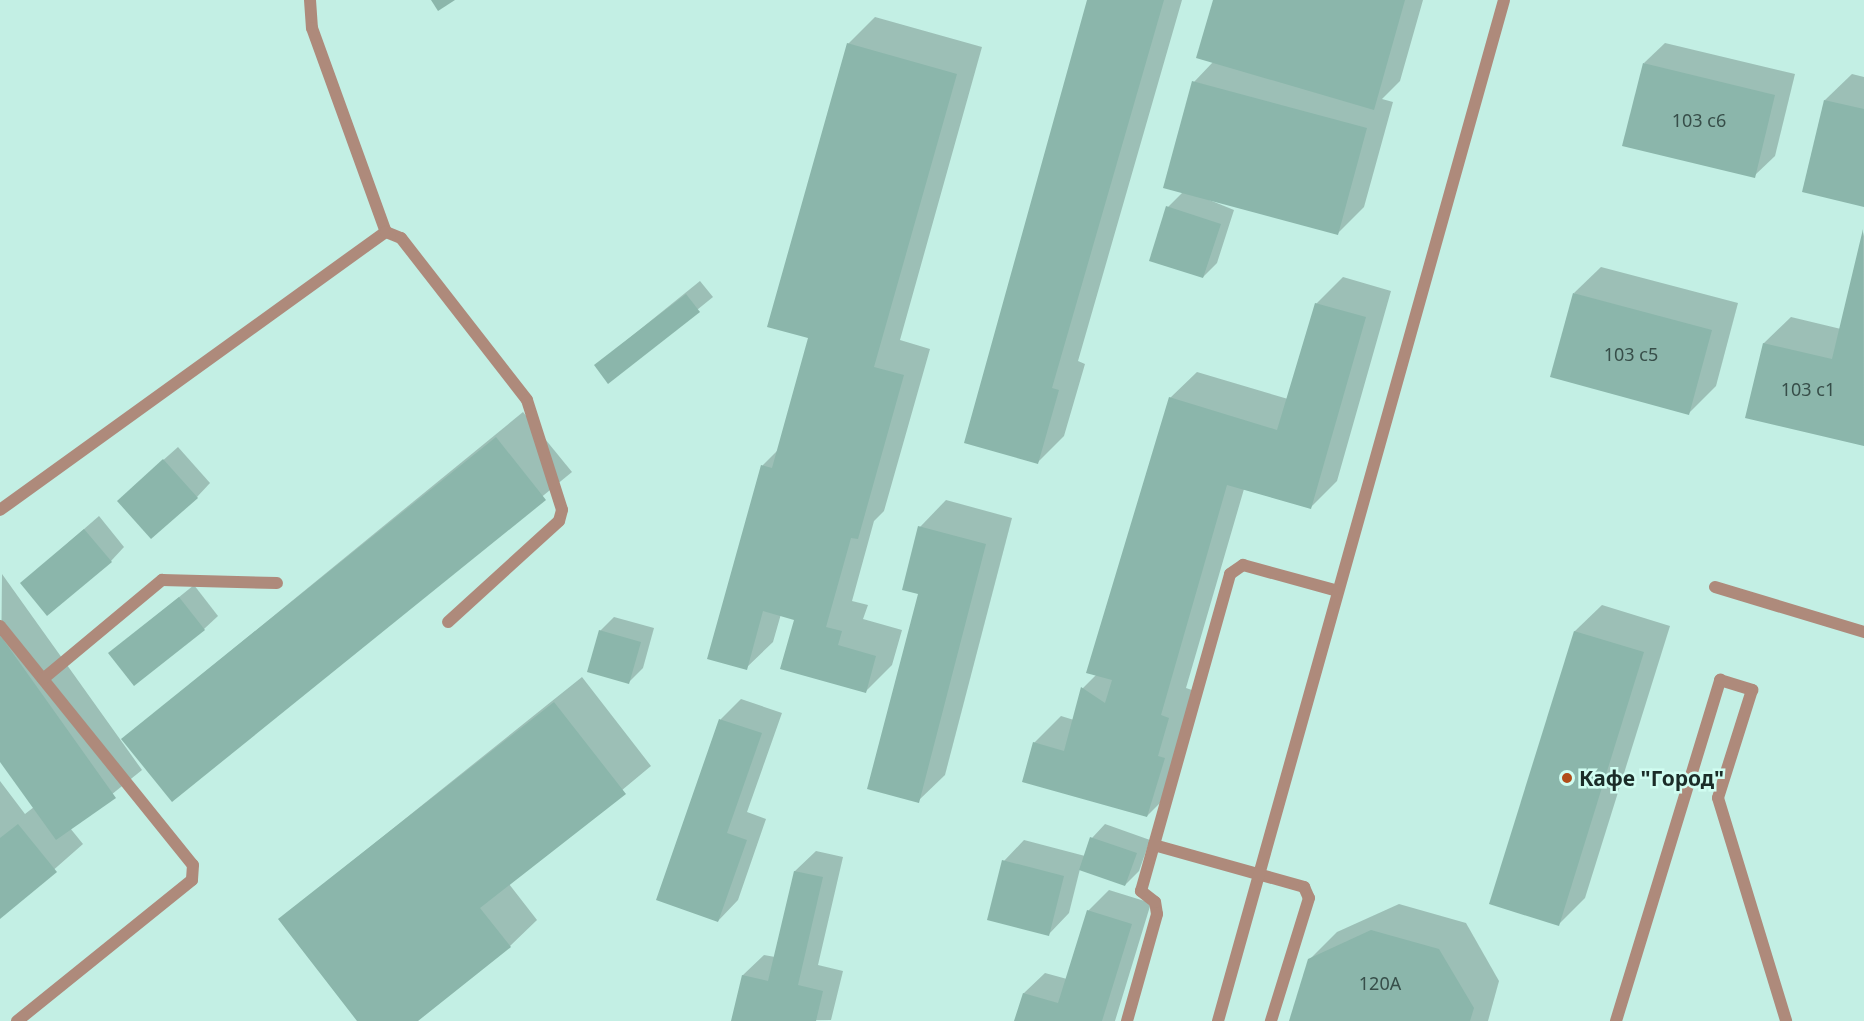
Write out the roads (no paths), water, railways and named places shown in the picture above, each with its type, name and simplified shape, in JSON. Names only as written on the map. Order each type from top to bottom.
[{"type":"lane","points":[[310,0],[312,28],[386,232],[401,238],[527,400],[562,510],[560,521],[448,622]]},
{"type":"lane","points":[[1218,1021],[1504,0]]},
{"type":"lane","points":[[0,510],[386,232]]},
{"type":"lane","points":[[1127,1021],[1157,914],[1155,902],[1141,891],[1230,574],[1243,565],[1338,591]]},
{"type":"lane","points":[[43,679],[162,580],[277,583]]},
{"type":"lane","points":[[1715,587],[1864,632]]},
{"type":"lane","points":[[0,626],[193,864],[192,880],[17,1021]]},
{"type":"lane","points":[[1616,1021],[1720,680],[1752,690],[1718,798],[1786,1021]]},
{"type":"lane","points":[[1154,845],[1304,887],[1309,898],[1271,1021]]},
{"type":"place","name":"Кафе \"Город\"","points":[[1567,778]]}]
